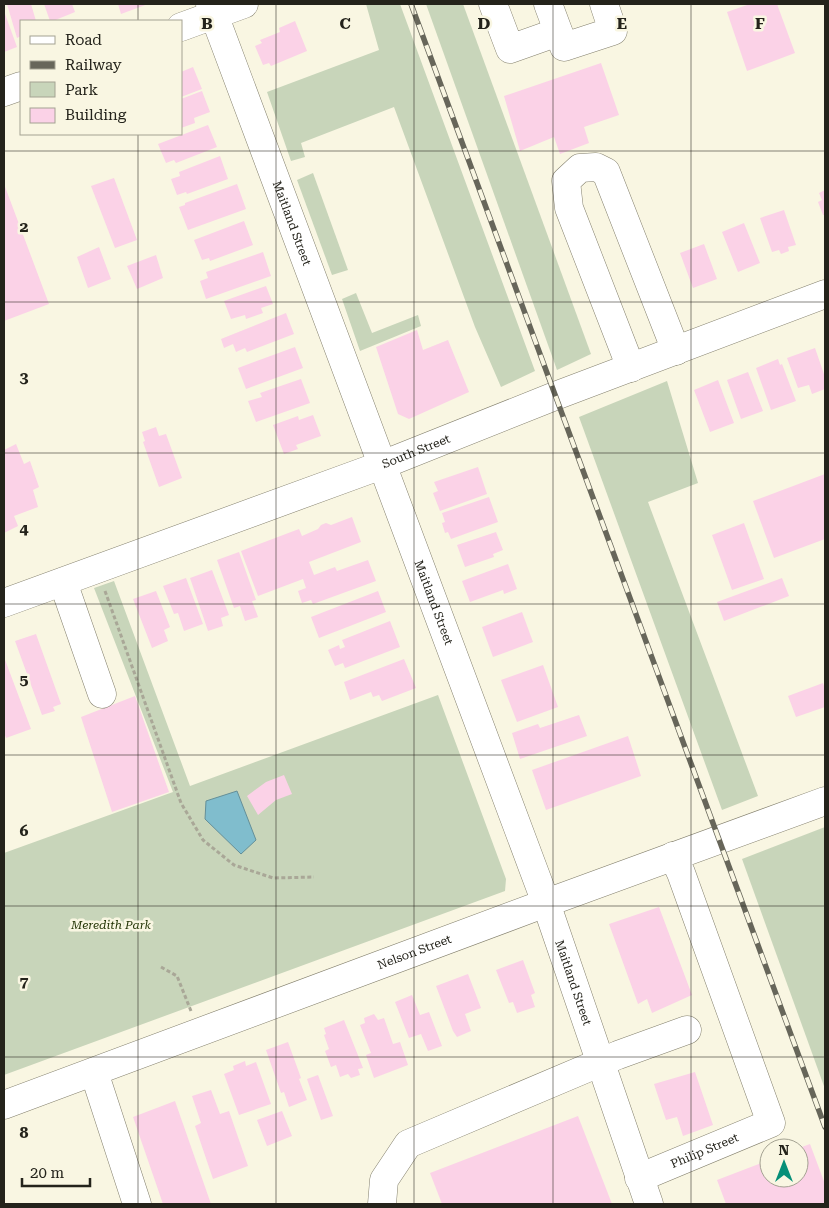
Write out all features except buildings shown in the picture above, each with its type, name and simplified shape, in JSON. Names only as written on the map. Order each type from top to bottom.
[{"type":"street","points":[[182,26],[212,9],[244,4]]},
{"type":"street","points":[[493,4],[510,49],[558,32]]},
{"type":"street","points":[[548,4],[564,47],[613,31],[604,4]]},
{"type":"street","name":"Maitland Street","points":[[212,9],[546,902],[649,1204]]},
{"type":"street","points":[[4,92],[20,86]]},
{"type":"street","points":[[632,368],[569,208],[566,180],[580,168],[596,168],[606,172],[676,351]]},
{"type":"street","name":"South Street","points":[[4,603],[382,465],[555,396],[825,294]]},
{"type":"street","points":[[63,582],[102,694]]},
{"type":"street","name":"Nelson Street","points":[[4,1105],[546,902],[825,801]]},
{"type":"street","name":"Philip Street","points":[[639,1178],[770,1123],[674,856]]},
{"type":"street","points":[[382,1204],[384,1180],[408,1144],[600,1063],[687,1030]]},
{"type":"street","points":[[94,1072],[137,1204]]},
{"type":"path","points":[[97,570],[181,803],[203,840],[234,865],[273,878],[314,878]]},
{"type":"path","points":[[161,967],[177,976],[200,1032]]},
{"type":"green space","points":[[366,4],[400,4],[535,371],[501,387],[475,327],[394,107],[301,143],[305,157],[291,161],[267,92],[379,50]]},
{"type":"green space","points":[[426,4],[463,4],[591,354],[557,370]]},
{"type":"green space","points":[[313,173],[348,270],[332,275],[297,180]]},
{"type":"green space","points":[[356,293],[372,333],[418,315],[421,326],[360,351],[342,299]]},
{"type":"green space","points":[[667,381],[698,483],[648,502],[758,796],[722,810],[579,417]]},
{"type":"green space","name":"Meredith Park","points":[[114,581],[190,786],[438,695],[506,879],[505,891],[4,1075],[4,853],[173,792],[94,588]]},
{"type":"green space","points":[[825,827],[825,1089],[742,859]]},
{"type":"water","points":[[237,791],[256,840],[241,854],[205,819],[206,801]]},
{"type":"railway","points":[[411,4],[825,1127]]}]
